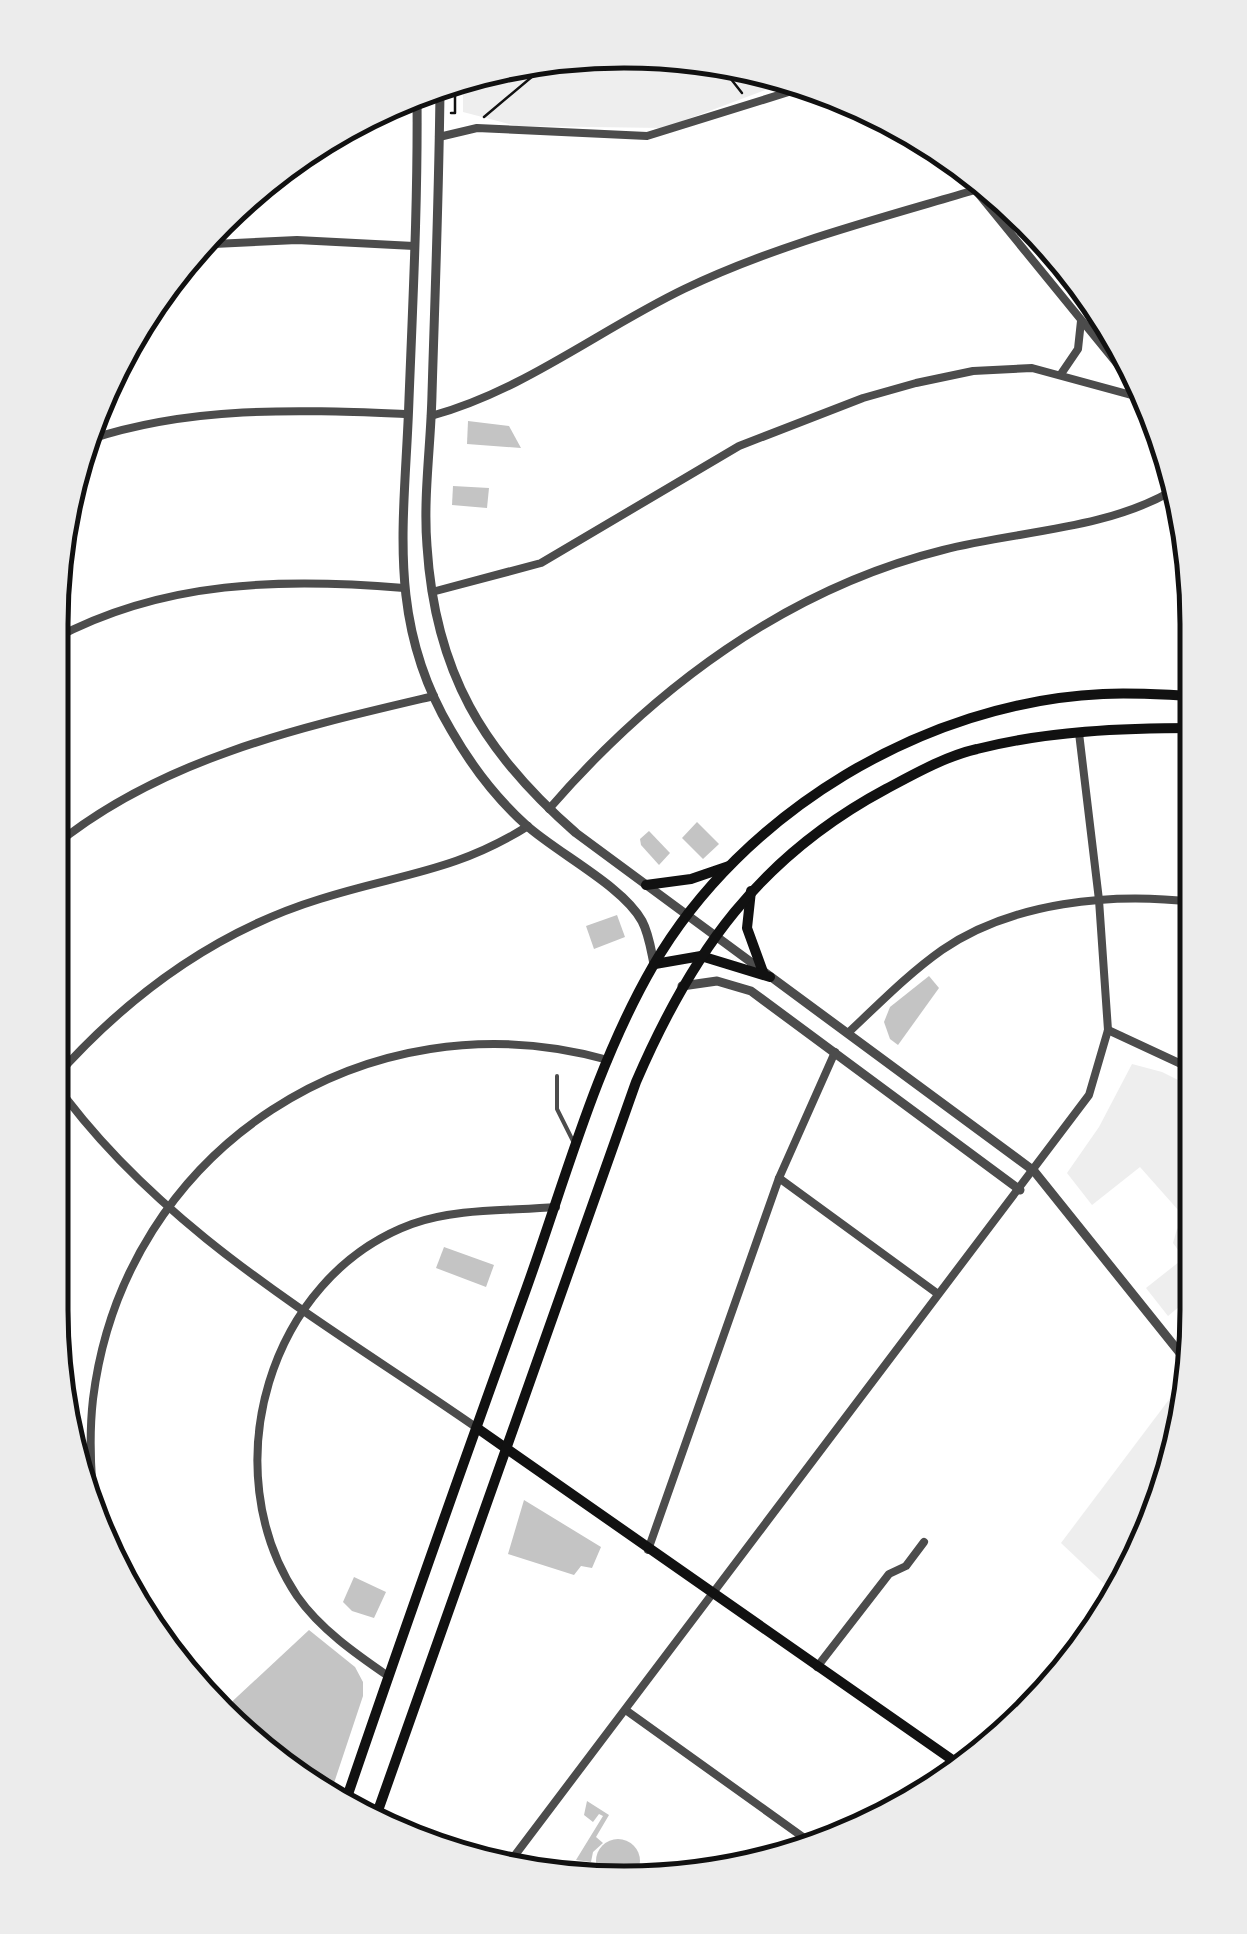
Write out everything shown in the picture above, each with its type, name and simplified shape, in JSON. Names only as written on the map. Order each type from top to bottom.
[{"type":"main road","points":[[348,1794],[608,1060],[654,964],[687,914],[730,866],[835,781],[951,725],[1022,705],[1102,694],[1180,696]]},
{"type":"main road","points":[[378,1809],[636,1082],[682,986],[715,935],[751,889],[849,809],[909,777],[973,750],[1079,733],[1180,729]]},
{"type":"main road","points":[[646,884],[691,879],[730,866]]},
{"type":"main road","points":[[751,889],[746,928],[766,974]]},
{"type":"main road","points":[[654,964],[700,956],[766,974]]},
{"type":"main road","points":[[477,1428],[952,1759]]},
{"type":"street","points":[[439,137],[477,128],[648,136],[787,92]]},
{"type":"street","points":[[440,99],[426,544],[440,634],[463,696],[486,740],[549,809],[1034,1170],[1178,1350]]},
{"type":"street","points":[[417,108],[408,414],[400,511],[404,588],[434,696],[488,784],[528,826],[639,915],[654,964]]},
{"type":"street","points":[[431,416],[494,395],[632,314],[690,286],[810,240],[972,191]]},
{"type":"street","points":[[978,196],[1112,359]]},
{"type":"street","points":[[219,242],[297,240],[414,246]]},
{"type":"street","points":[[1061,374],[1078,349],[1080,321]]},
{"type":"street","points":[[432,592],[541,563],[740,446],[862,398],[974,371],[1032,368],[1129,394]]},
{"type":"street","points":[[100,437],[208,414],[299,410],[408,414]]},
{"type":"street","points":[[549,809],[636,719],[700,666],[775,617],[876,571],[942,550],[1094,520],[1164,494]]},
{"type":"street","points":[[68,631],[89,620],[193,590],[274,582],[404,588]]},
{"type":"street","points":[[68,836],[124,801],[263,738],[434,696]]},
{"type":"street","points":[[515,1856],[1089,1095],[1108,1030],[1099,900],[1079,733]]},
{"type":"street","points":[[68,1064],[133,1000],[208,948],[287,910],[460,863],[528,826]]},
{"type":"street","points":[[849,1032],[940,951],[960,939],[1040,908],[1099,900],[1180,902]]},
{"type":"street","points":[[682,986],[716,981],[750,990],[1020,1190]]},
{"type":"street","points":[[1108,1030],[1180,1063]]},
{"type":"street","points":[[93,1477],[90,1435],[104,1343],[124,1287],[167,1210],[208,1162],[262,1114],[306,1088],[380,1057],[446,1044],[574,1050],[608,1060]]},
{"type":"street","points":[[648,1550],[779,1178],[835,1052]]},
{"type":"street","points":[[68,1103],[87,1130],[167,1210],[477,1428]]},
{"type":"street","points":[[779,1178],[938,1294]]},
{"type":"street","points":[[388,1676],[347,1647],[300,1599],[282,1566],[262,1496],[258,1427],[265,1392],[287,1336],[304,1308],[342,1266],[412,1224],[447,1215],[556,1207]]},
{"type":"street","points":[[817,1666],[889,1574],[906,1566],[924,1542]]},
{"type":"street","points":[[627,1711],[803,1837]]},
{"type":"lane","points":[[557,1076],[556,1109],[576,1147]]},
{"type":"path","points":[[483,118],[534,75]]},
{"type":"path","points":[[730,78],[746,98]]},
{"type":"shaded area","points":[[587,69],[696,72],[772,88],[664,128],[517,126],[463,112],[463,91],[515,78]]},
{"type":"shaded area","points":[[1132,1064],[1180,1081],[1180,1212],[1140,1167],[1092,1205],[1067,1173],[1099,1127]]},
{"type":"shaded area","points":[[1180,1226],[1180,1253],[1173,1243]]},
{"type":"shaded area","points":[[1180,1261],[1180,1306],[1168,1316],[1146,1288]]},
{"type":"shaded area","points":[[1173,1394],[1150,1489],[1107,1586],[1061,1543]]},
{"type":"building","points":[[468,421],[509,426],[521,448],[467,444]]},
{"type":"building","points":[[453,486],[489,488],[487,508],[452,505]]},
{"type":"building","points":[[697,822],[719,844],[703,859],[682,838]]},
{"type":"building","points":[[649,831],[670,853],[659,865],[641,845],[640,839]]},
{"type":"building","points":[[617,915],[625,937],[594,949],[586,926]]},
{"type":"building","points":[[929,976],[939,988],[898,1045],[890,1039],[884,1022],[890,1007]]},
{"type":"building","points":[[444,1247],[494,1265],[486,1287],[436,1268]]},
{"type":"building","points":[[524,1500],[601,1547],[592,1568],[581,1566],[574,1575],[508,1554]]},
{"type":"building","points":[[354,1577],[386,1592],[374,1618],[352,1611],[343,1602]]},
{"type":"building","points":[[309,1630],[355,1667],[363,1682],[363,1696],[333,1785],[285,1752],[230,1704]]},
{"type":"building","points":[[587,1801],[609,1815],[596,1837],[603,1843],[593,1852],[591,1862],[576,1860],[603,1816],[599,1814],[593,1822],[584,1815]]},
{"type":"building","points":[[618,1839],[638,1853],[639,1866],[597,1865],[596,1861],[603,1846]]}]
